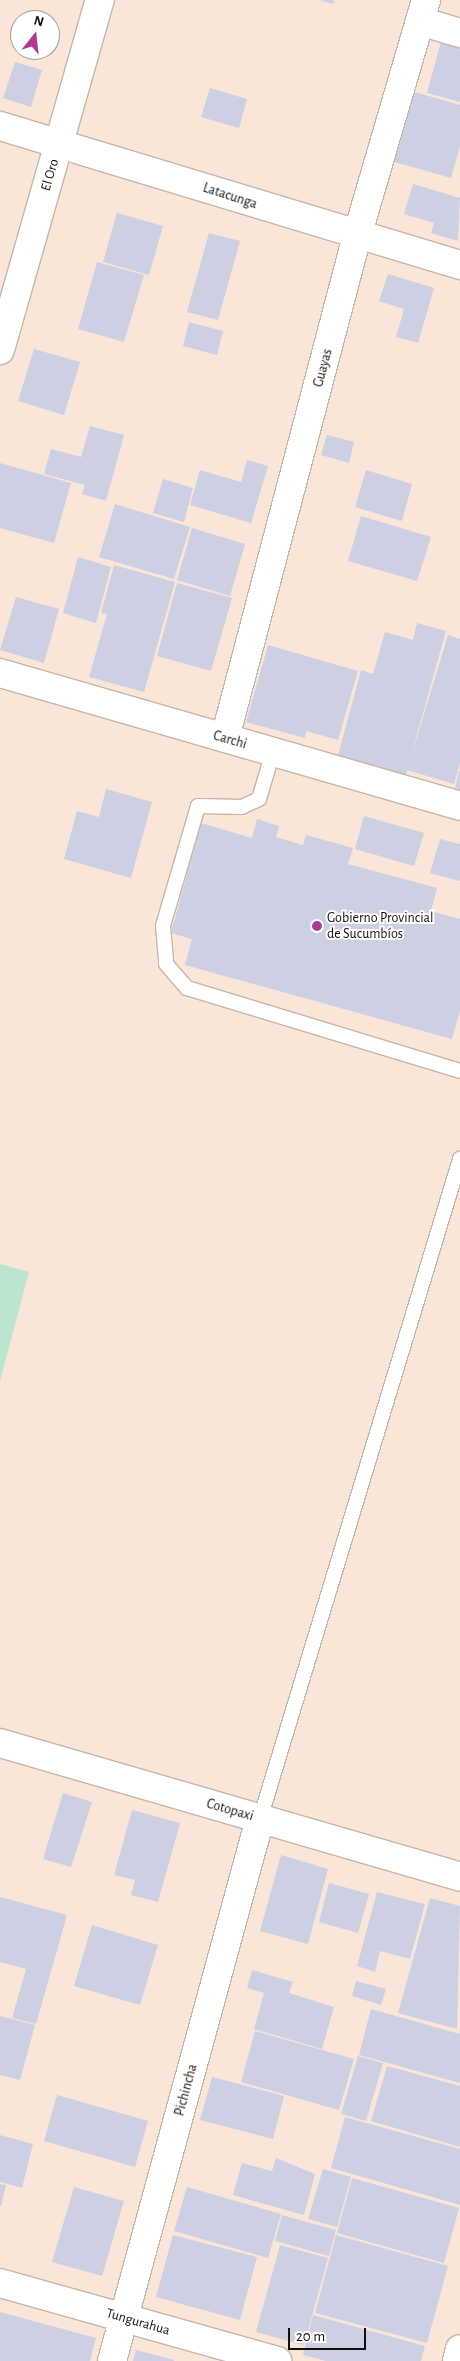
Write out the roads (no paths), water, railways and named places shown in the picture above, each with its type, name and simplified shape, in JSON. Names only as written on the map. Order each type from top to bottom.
[{"type":"street","name":"El Oro","points":[[0,350],[100,0]]},
{"type":"street","points":[[423,10],[460,33]]},
{"type":"street","name":"Guayas","points":[[225,738],[357,236],[423,10]]},
{"type":"street","name":"Latacunga","points":[[0,126],[60,142],[357,236],[460,265]]},
{"type":"street","name":"Carchi","points":[[0,673],[460,806]]},
{"type":"street","name":"Cotopaxi","points":[[0,1743],[460,1876]]},
{"type":"street","name":"Pichincha","points":[[112,2361],[260,1819]]},
{"type":"street","name":"Tungurahua","points":[[0,2283],[277,2361]]},
{"type":"street","points":[[457,2361],[460,2349]]},
{"type":"lane","points":[[273,752],[259,799],[242,807],[198,806],[163,926],[166,964],[187,988],[290,1023],[460,1071]]},
{"type":"lane","points":[[260,1819],[460,1159]]},
{"type":"place","name":"Gobierno Provincial de Sucumbíos","points":[[317,926]]}]
